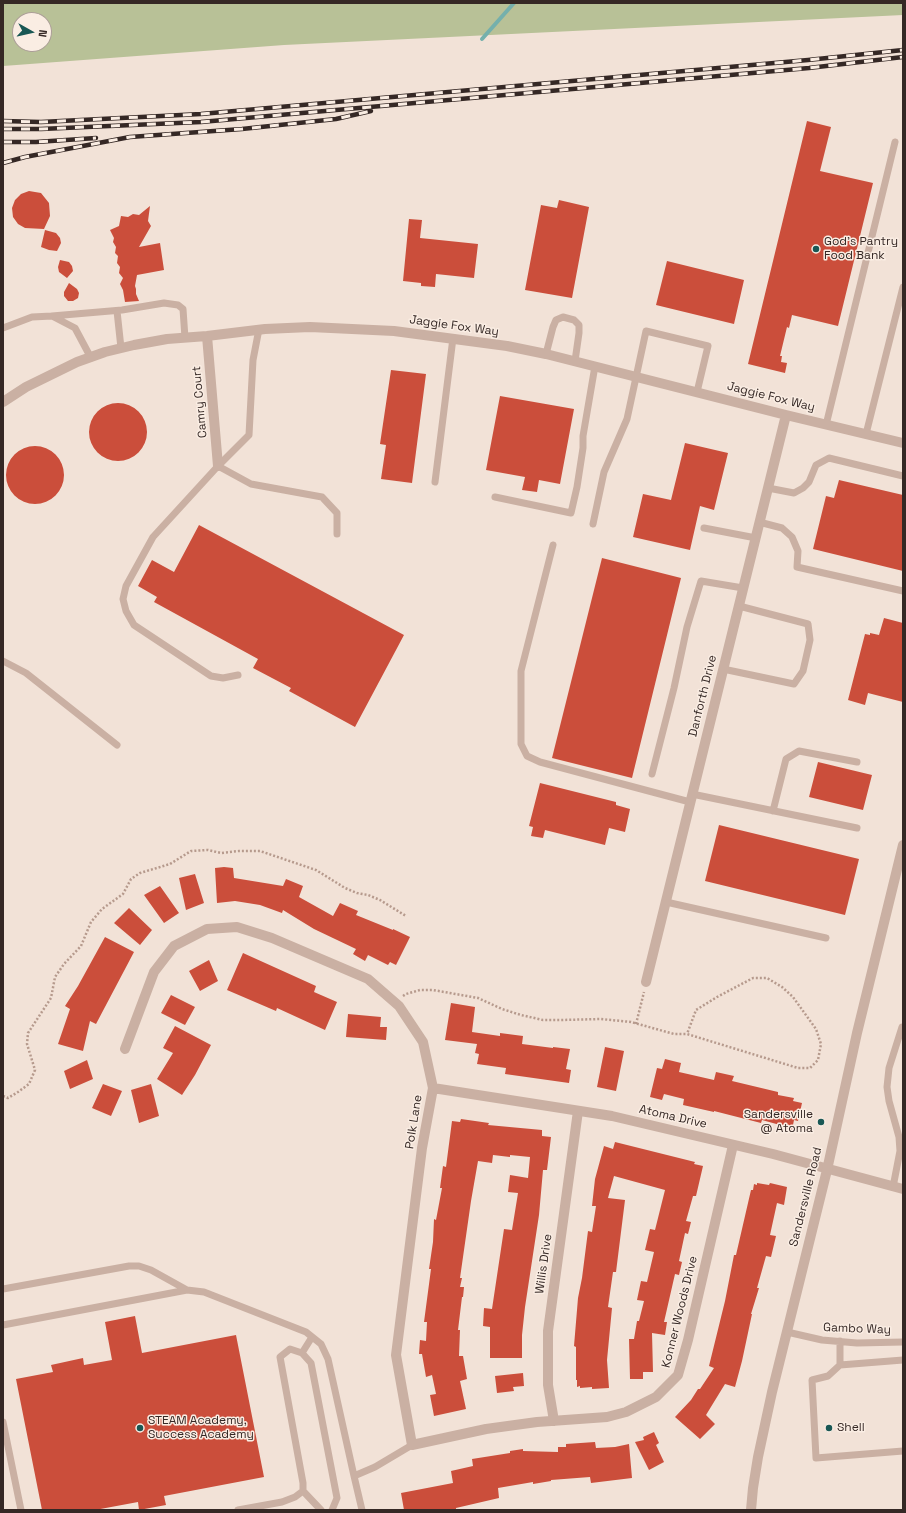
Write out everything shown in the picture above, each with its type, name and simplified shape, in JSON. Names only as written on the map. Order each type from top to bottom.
[{"type":"street","name":"Jaggie Fox Way","points":[[3,402],[26,387],[51,374],[121,348],[167,339],[207,336],[259,329],[310,327],[394,331],[507,346],[575,361],[786,415],[903,443]]},
{"type":"street","name":"Camry Court","points":[[207,336],[218,466]]},
{"type":"street","name":"Danforth Drive","points":[[646,982],[786,415]]},
{"type":"street","name":"Sandersville Road","points":[[751,1510],[758,1457],[772,1392],[827,1170],[859,1026],[903,845]]},
{"type":"street","name":"Polk Lane","points":[[125,1049],[154,972],[174,946],[206,928],[238,927],[272,938],[368,979],[399,1006],[423,1042],[433,1088],[422,1148],[396,1355],[412,1444]]},
{"type":"street","name":"Atoma Drive","points":[[433,1088],[612,1116],[773,1154],[827,1170],[898,1188]]},
{"type":"street","name":"Willis Drive","points":[[554,1421],[548,1385],[548,1331],[578,1111]]},
{"type":"street","name":"Konner Woods Drive","points":[[412,1444],[486,1429],[554,1421],[607,1417],[626,1412],[656,1397],[678,1375],[688,1340],[733,1145]]},
{"type":"lane","points":[[826,424],[895,142]]},
{"type":"lane","points":[[866,434],[903,287]]},
{"type":"lane","points":[[3,328],[32,317],[117,311],[164,303],[178,305],[183,309],[185,338]]},
{"type":"lane","points":[[117,311],[121,348]]},
{"type":"lane","points":[[52,316],[75,328],[91,358]]},
{"type":"lane","points":[[546,354],[556,320],[563,318],[574,320],[579,325],[580,333],[575,361]]},
{"type":"lane","points":[[238,675],[223,678],[210,676],[134,625],[126,611],[123,599],[126,586],[153,537],[218,466],[249,435],[253,360],[259,329]]},
{"type":"lane","points":[[593,524],[604,472],[627,420],[635,376],[646,331],[708,346],[696,392]]},
{"type":"lane","points":[[435,482],[453,338]]},
{"type":"lane","points":[[495,497],[571,513],[577,487],[583,448],[583,436],[595,366]]},
{"type":"lane","points":[[768,488],[794,492],[803,488],[809,482],[816,465],[829,458],[903,476]]},
{"type":"lane","points":[[218,466],[251,484],[322,497],[337,513],[337,534]]},
{"type":"lane","points":[[760,522],[782,528],[792,537],[798,550],[797,567],[903,591]]},
{"type":"lane","points":[[704,528],[756,538]]},
{"type":"lane","points":[[553,545],[521,672],[521,744],[527,756],[540,762],[691,798],[773,811],[856,828]]},
{"type":"lane","points":[[652,774],[674,688],[687,627],[701,581],[743,588]]},
{"type":"lane","points":[[724,669],[794,684],[802,671],[810,640],[808,624],[739,606]]},
{"type":"lane","points":[[3,661],[26,673],[117,745]]},
{"type":"lane","points":[[773,811],[786,759],[799,750],[857,762]]},
{"type":"lane","points":[[666,902],[826,938]]},
{"type":"lane","points":[[898,1188],[900,1151],[894,1119],[888,1101],[887,1087],[889,1068],[903,1027]]},
{"type":"lane","points":[[3,1289],[129,1266],[140,1266],[151,1270],[187,1290]]},
{"type":"lane","points":[[3,1325],[187,1290],[204,1292],[306,1332],[321,1344],[328,1359],[362,1510]]},
{"type":"lane","name":"Gambo Way","points":[[787,1332],[822,1340],[857,1343],[903,1342]]},
{"type":"lane","points":[[302,1353],[312,1337]]},
{"type":"lane","points":[[840,1341],[840,1365]]},
{"type":"lane","points":[[321,1510],[303,1491],[303,1483],[280,1357],[290,1349],[302,1353],[311,1363],[337,1498],[332,1510]]},
{"type":"lane","points":[[903,1360],[840,1365],[828,1376],[812,1380],[816,1458],[903,1451]]},
{"type":"lane","points":[[3,1422],[21,1510]]},
{"type":"lane","points":[[354,1476],[375,1467],[412,1444]]},
{"type":"lane","points":[[238,1510],[282,1502],[295,1497],[303,1491]]},
{"type":"path","points":[[3,1096],[8,1098],[29,1084],[35,1070],[28,1044],[28,1033],[51,998],[55,977],[64,964],[81,946],[91,922],[102,909],[123,894],[131,879],[140,873],[170,864],[191,851],[208,850],[221,853],[260,851],[316,870],[345,888],[380,900],[406,916]]},
{"type":"path","points":[[406,994],[420,990],[433,990],[478,998],[502,1009],[543,1020],[601,1019],[636,1024],[674,1034],[687,1034],[798,1068],[810,1068],[818,1060],[821,1044],[816,1029],[793,997],[782,987],[767,978],[753,978],[696,1010],[687,1034]]},
{"type":"path","points":[[636,1024],[646,982]]},
{"type":"green space","points":[[3,3],[903,3],[903,15],[284,45],[3,66]]},
{"type":"building","name":"God's Pantry Food Bank","points":[[807,121],[831,127],[820,171],[873,183],[838,326],[792,315],[789,328],[787,327],[780,356],[782,356],[781,362],[787,363],[785,373],[748,364]]},
{"type":"building","points":[[29,191],[41,193],[49,203],[50,216],[44,229],[25,228],[18,224],[13,217],[12,208],[15,200],[21,194]]},
{"type":"building","points":[[559,200],[589,207],[572,298],[525,290],[541,205],[557,208]]},
{"type":"building","points":[[150,206],[148,221],[151,226],[139,247],[160,243],[164,270],[137,275],[135,286],[139,301],[125,302],[123,290],[120,284],[123,278],[119,273],[120,267],[117,263],[118,256],[115,253],[116,247],[110,230],[119,226],[121,216],[128,217],[133,214],[139,215]]},
{"type":"building","points":[[409,219],[422,220],[420,238],[478,244],[474,278],[436,274],[435,287],[421,286],[421,283],[403,281]]},
{"type":"building","points":[[45,230],[56,233],[60,238],[61,243],[57,251],[41,247]]},
{"type":"building","points":[[60,260],[69,262],[72,266],[73,271],[67,278],[59,272],[58,267]]},
{"type":"building","points":[[667,261],[744,280],[734,324],[656,305]]},
{"type":"building","points":[[69,283],[77,289],[79,293],[78,298],[73,301],[68,301],[64,296],[64,292]]},
{"type":"building","points":[[391,370],[426,374],[412,483],[381,479],[386,445],[380,444]]},
{"type":"building","points":[[500,396],[574,409],[560,484],[539,480],[537,492],[522,490],[525,477],[486,470]]},
{"type":"building","points":[[118,403],[129,405],[142,416],[145,421],[147,432],[145,443],[134,456],[129,459],[118,461],[107,459],[94,448],[91,443],[89,432],[91,421],[102,408],[107,405]]},
{"type":"building","points":[[685,443],[728,453],[714,510],[700,506],[690,550],[633,537],[643,494],[671,500]]},
{"type":"building","points":[[35,446],[51,451],[59,459],[64,475],[59,491],[51,499],[35,504],[19,499],[11,491],[6,475],[11,459],[19,451]]},
{"type":"building","points":[[839,480],[903,495],[903,571],[813,549],[826,496],[834,498]]},
{"type":"building","points":[[199,525],[404,635],[355,727],[289,691],[291,688],[253,668],[258,659],[154,602],[157,597],[138,586],[152,560],[174,572]]},
{"type":"building","points":[[602,558],[681,578],[632,778],[552,758]]},
{"type":"building","points":[[884,618],[903,623],[903,702],[868,693],[865,705],[848,700],[865,634],[870,635],[870,633],[879,635]]},
{"type":"building","points":[[818,762],[872,775],[863,810],[809,797]]},
{"type":"building","points":[[540,783],[616,802],[616,805],[630,809],[625,832],[609,828],[605,845],[545,830],[543,838],[531,836],[533,827],[529,826]]},
{"type":"building","points":[[719,825],[859,859],[845,915],[705,881]]},
{"type":"building","points":[[215,868],[233,868],[234,878],[283,886],[286,879],[303,886],[299,897],[333,916],[340,903],[358,911],[356,915],[410,937],[396,965],[390,962],[388,965],[368,955],[365,961],[353,954],[356,949],[314,929],[283,910],[282,913],[260,905],[235,901],[217,903]]},
{"type":"building","points":[[195,874],[204,903],[186,910],[179,878]]},
{"type":"building","points":[[160,886],[179,913],[164,923],[144,895]]},
{"type":"building","points":[[129,908],[152,930],[140,945],[114,923]]},
{"type":"building","points":[[105,937],[134,952],[96,1024],[90,1021],[83,1051],[58,1044],[70,1009],[65,1006],[78,986]]},
{"type":"building","points":[[243,953],[316,986],[314,992],[337,1002],[325,1030],[277,1008],[276,1011],[227,990]]},
{"type":"building","points":[[209,960],[218,981],[200,991],[189,971]]},
{"type":"building","points":[[171,995],[195,1007],[185,1025],[161,1013]]},
{"type":"building","points":[[451,1003],[475,1007],[472,1032],[500,1036],[500,1033],[523,1036],[522,1044],[570,1049],[566,1069],[571,1070],[569,1083],[505,1074],[506,1068],[477,1064],[479,1054],[475,1053],[477,1044],[445,1040]]},
{"type":"building","points":[[348,1014],[381,1017],[380,1027],[387,1027],[386,1040],[346,1037]]},
{"type":"building","points":[[175,1026],[211,1045],[195,1075],[182,1095],[157,1079],[173,1053],[163,1048]]},
{"type":"building","points":[[605,1047],[624,1051],[616,1091],[597,1087]]},
{"type":"building","points":[[665,1059],[681,1063],[679,1072],[714,1080],[716,1072],[734,1076],[732,1081],[778,1092],[778,1095],[794,1098],[793,1101],[802,1103],[798,1121],[794,1120],[792,1130],[762,1120],[761,1123],[683,1105],[684,1099],[664,1094],[662,1100],[650,1097],[657,1068],[662,1069]]},
{"type":"building","points":[[87,1060],[93,1079],[70,1089],[64,1071]]},
{"type":"building","points":[[103,1084],[122,1091],[111,1116],[92,1108]]},
{"type":"building","points":[[151,1084],[159,1116],[139,1123],[131,1090]]},
{"type":"building","points":[[461,1119],[489,1123],[488,1125],[542,1130],[542,1136],[551,1137],[547,1170],[543,1170],[539,1215],[525,1307],[522,1335],[522,1358],[490,1358],[490,1327],[483,1326],[484,1308],[492,1309],[504,1229],[512,1230],[518,1193],[508,1192],[510,1175],[528,1178],[530,1157],[493,1155],[492,1163],[478,1161],[460,1278],[462,1278],[460,1287],[464,1287],[458,1330],[460,1330],[459,1356],[463,1356],[467,1379],[460,1381],[466,1409],[434,1416],[430,1395],[436,1394],[432,1375],[426,1377],[422,1354],[419,1354],[420,1340],[426,1341],[427,1322],[424,1322],[431,1269],[429,1269],[433,1242],[434,1219],[436,1220],[442,1188],[440,1188],[443,1166],[446,1167],[452,1121],[460,1122]]},
{"type":"building","points":[[615,1142],[695,1162],[694,1164],[703,1166],[696,1196],[693,1196],[686,1221],[691,1222],[688,1234],[685,1233],[679,1261],[682,1262],[679,1275],[675,1274],[664,1322],[667,1322],[665,1335],[652,1333],[653,1372],[643,1372],[643,1379],[630,1379],[629,1339],[634,1339],[637,1321],[639,1321],[644,1301],[637,1300],[641,1281],[647,1282],[654,1252],[645,1250],[650,1229],[655,1230],[665,1190],[614,1176],[608,1198],[625,1200],[616,1272],[613,1272],[608,1307],[612,1308],[607,1360],[609,1388],[580,1388],[580,1386],[577,1387],[576,1380],[576,1347],[574,1346],[578,1298],[588,1231],[592,1232],[596,1206],[592,1206],[595,1179],[604,1146],[613,1149]]},
{"type":"building","points":[[757,1183],[769,1185],[770,1183],[787,1187],[784,1205],[777,1203],[770,1235],[776,1236],[771,1257],[766,1256],[757,1288],[759,1288],[751,1314],[742,1361],[735,1387],[725,1384],[706,1415],[715,1424],[700,1439],[675,1417],[691,1400],[698,1389],[700,1389],[714,1368],[709,1366],[725,1301],[734,1255],[736,1255],[751,1190],[753,1190],[754,1184],[757,1185]]},
{"type":"building","name":"STEAM Academy, Success Academy","points":[[135,1316],[142,1353],[236,1335],[264,1477],[164,1496],[166,1505],[139,1510],[138,1502],[95,1510],[42,1510],[16,1379],[53,1372],[51,1365],[83,1358],[84,1365],[112,1360],[105,1322]]},
{"type":"building","points":[[523,1373],[524,1386],[513,1387],[514,1391],[497,1393],[495,1376]]},
{"type":"building","points":[[654,1432],[659,1443],[656,1445],[664,1462],[649,1470],[635,1442],[644,1440],[643,1437]]},
{"type":"building","points":[[595,1442],[596,1448],[615,1447],[629,1444],[632,1478],[591,1483],[590,1477],[551,1480],[533,1484],[533,1482],[498,1488],[499,1498],[456,1508],[456,1510],[404,1510],[401,1493],[453,1483],[451,1471],[473,1466],[472,1459],[510,1453],[510,1451],[523,1449],[523,1451],[558,1452],[558,1447],[566,1447],[566,1444]]},
{"type":"waterway","points":[[482,39],[514,3]]},
{"type":"railway","points":[[3,121],[41,122],[201,114],[808,60],[903,50]]},
{"type":"railway","points":[[3,129],[41,129],[201,122],[809,68],[903,57]]},
{"type":"railway","points":[[3,163],[25,157],[130,137],[242,129],[336,119],[371,111]]},
{"type":"railway","points":[[3,142],[36,142],[96,138]]},
{"type":"place","name":"God's Pantry Food Bank","points":[[816,249]]},
{"type":"place","name":"Sandersville @ Atoma","points":[[821,1122]]},
{"type":"place","name":"STEAM Academy, Success Academy","points":[[140,1428]]},
{"type":"place","name":"Shell","points":[[829,1428]]}]
